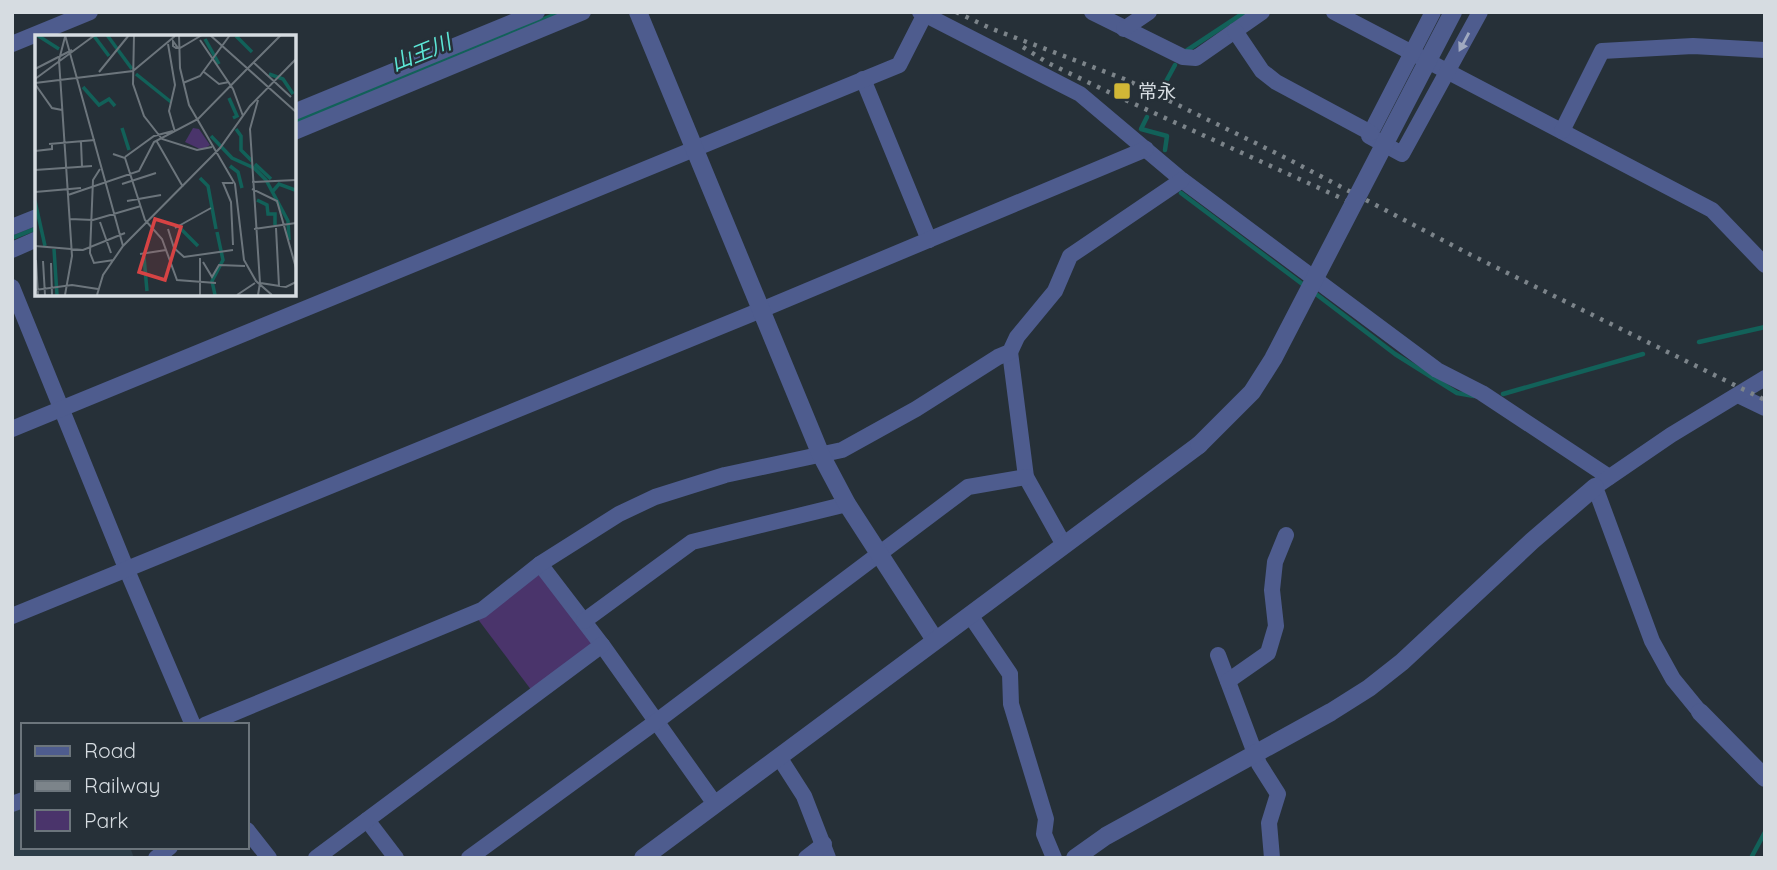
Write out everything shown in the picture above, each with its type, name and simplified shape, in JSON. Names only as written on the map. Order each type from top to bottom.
[{"type":"street","points":[[12,44],[90,12]]},
{"type":"street","points":[[296,111],[537,12]]},
{"type":"street","points":[[296,131],[583,12]]},
{"type":"street","points":[[638,12],[821,454],[847,504],[935,640]]},
{"type":"street","points":[[1093,12],[1183,57],[1196,58],[1262,12]]},
{"type":"street","points":[[1124,29],[1149,12]]},
{"type":"street","points":[[1334,12],[1712,211],[1765,265]]},
{"type":"street","points":[[1433,12],[1369,136],[1402,154],[1480,12]]},
{"type":"street","points":[[643,858],[1199,445],[1252,392],[1273,359],[1453,12]]},
{"type":"street","points":[[12,429],[899,65],[923,13],[1080,94],[1182,180],[1437,370],[1482,393],[1602,482],[1653,642],[1673,680],[1700,712],[1765,778]]},
{"type":"street","points":[[1235,31],[1262,71],[1276,82],[1371,133]]},
{"type":"street","points":[[1562,131],[1602,51],[1693,46],[1765,50]]},
{"type":"street","points":[[863,79],[929,240]]},
{"type":"street","points":[[12,615],[761,310],[1146,149]]},
{"type":"street","points":[[1063,545],[1026,477],[1010,352],[1017,337],[1055,291],[1070,256],[1182,180]]},
{"type":"street","points":[[12,227],[35,218]]},
{"type":"street","points":[[12,250],[35,240]]},
{"type":"street","points":[[12,287],[192,723]]},
{"type":"street","points":[[210,723],[482,610],[540,564],[619,514],[655,497],[725,475],[842,450],[1010,352]]},
{"type":"street","points":[[1075,858],[1105,836],[1370,688],[1402,662],[1532,541],[1602,482],[1671,435],[1765,378]]},
{"type":"street","points":[[1738,395],[1765,408]]},
{"type":"street","points":[[469,858],[657,721],[968,487],[1026,477]]},
{"type":"street","points":[[584,621],[692,542],[847,504]]},
{"type":"street","points":[[1228,681],[1268,653],[1276,626],[1272,590],[1275,562],[1286,535]]},
{"type":"street","points":[[540,564],[602,645],[715,804]]},
{"type":"street","points":[[970,615],[1010,674],[1011,704],[1046,819],[1044,834],[1055,858]]},
{"type":"street","points":[[316,858],[602,645]]},
{"type":"street","points":[[1217,655],[1255,754],[1269,783],[1278,794],[1269,822],[1272,858]]},
{"type":"street","points":[[779,757],[804,796],[826,851],[806,858]]},
{"type":"street","points":[[367,820],[396,858]]},
{"type":"street","points":[[248,831],[268,858]]},
{"type":"shaded area","points":[[21,809],[21,849],[131,849],[134,858],[12,858],[12,812]]},
{"type":"green space","points":[[540,564],[602,645],[535,695],[474,614]]},
{"type":"waterway","name":"山王川","points":[[296,121],[561,12]]},
{"type":"waterway","points":[[1186,51],[1245,12]]},
{"type":"waterway","points":[[1163,87],[1175,65]]},
{"type":"waterway","points":[[1147,117],[1141,129],[1167,136],[1165,150]]},
{"type":"waterway","points":[[1181,193],[1305,286]]},
{"type":"waterway","name":"山王川","points":[[12,238],[35,229]]},
{"type":"waterway","points":[[1312,291],[1395,354],[1457,393],[1474,396]]},
{"type":"waterway","points":[[1699,342],[1765,327]]},
{"type":"waterway","points":[[1503,394],[1643,354]]},
{"type":"waterway","points":[[1751,858],[1765,832]]},
{"type":"railway","points":[[956,12],[990,28],[1127,80],[1288,159],[1471,255],[1765,400]]},
{"type":"railway","points":[[1023,47],[1048,63],[1119,97],[1352,203]]},
{"type":"place","name":"常永","points":[[1122,91]]}]
